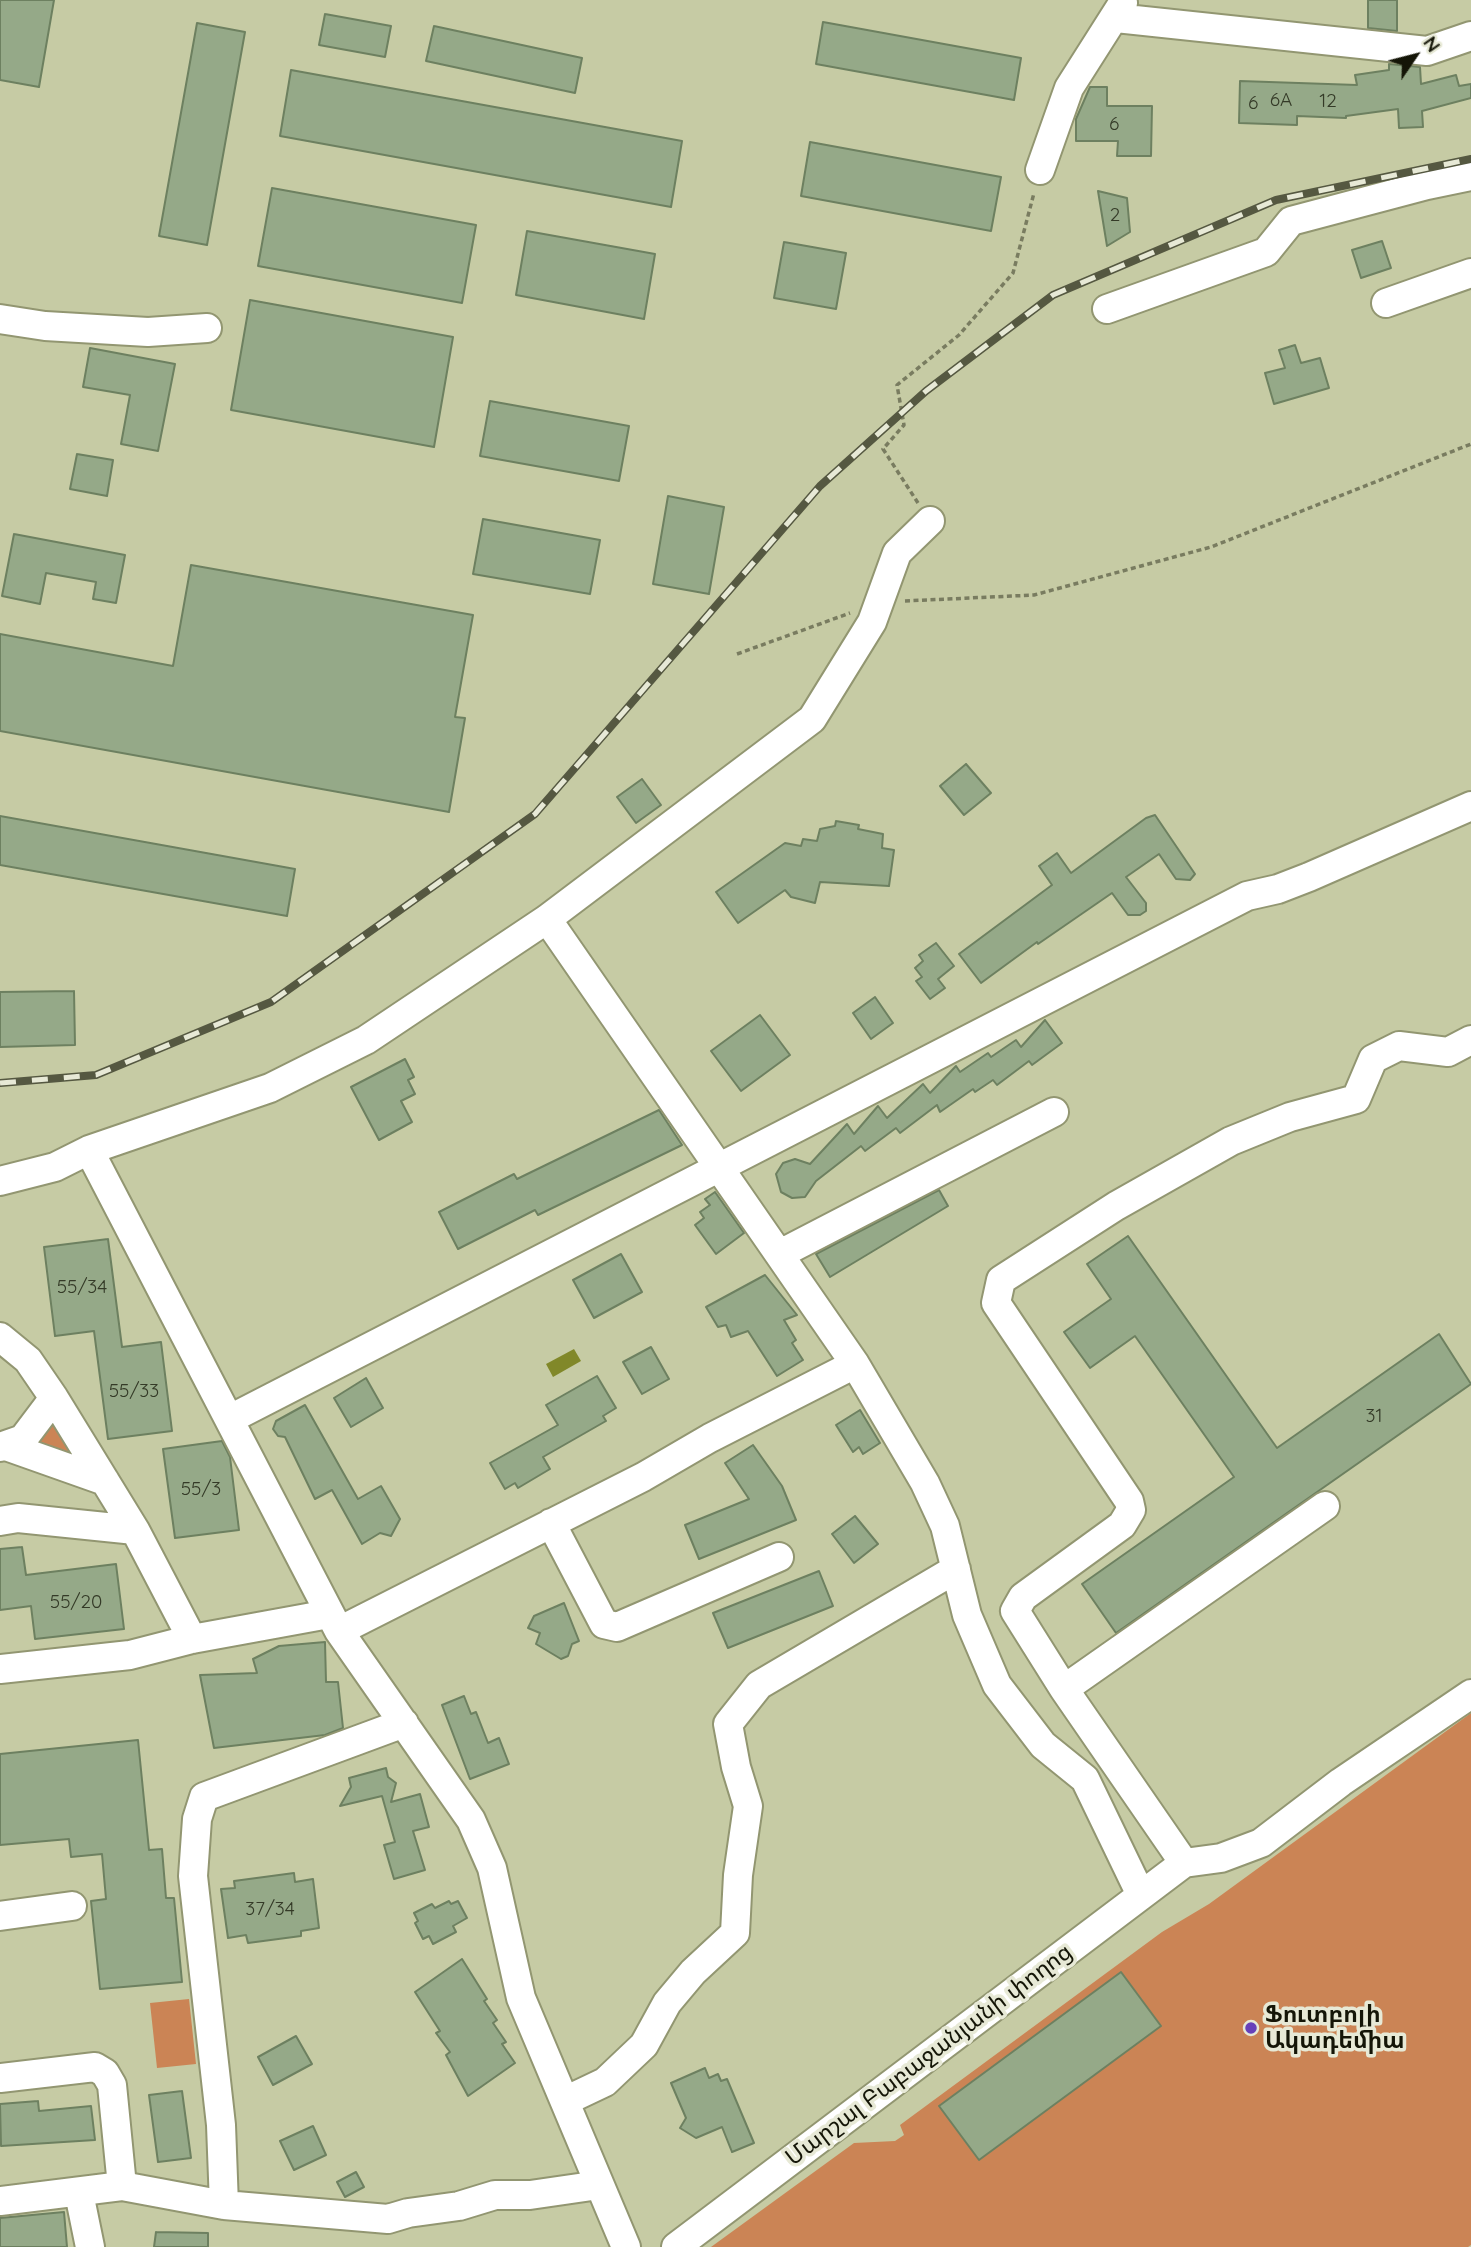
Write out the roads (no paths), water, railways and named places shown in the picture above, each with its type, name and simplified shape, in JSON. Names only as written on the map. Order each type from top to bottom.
[{"type":"street","points":[[1040,170],[1069,88],[1120,9],[1427,51],[1471,36]]},
{"type":"street","points":[[1107,309],[1266,252],[1291,221],[1471,176]]},
{"type":"street","points":[[1387,303],[1471,274]]},
{"type":"street","points":[[0,319],[46,326],[148,332],[207,328]]},
{"type":"street","points":[[0,1181],[55,1167],[89,1150],[270,1087],[366,1040],[547,919],[812,719],[872,622],[897,553],[930,521]]},
{"type":"street","points":[[230,1419],[1247,896],[1298,881],[1471,806]]},
{"type":"street","points":[[547,919],[855,1364],[925,1483],[945,1526],[967,1615],[997,1685],[1044,1745],[1085,1779],[1141,1895]]},
{"type":"street","points":[[1471,1040],[1448,1052],[1399,1046],[1373,1059],[1356,1099],[1290,1117],[1231,1141],[1116,1206],[1001,1280],[996,1303],[1129,1501],[1131,1510],[1122,1525],[1023,1597],[1015,1611],[1064,1689],[1184,1863],[1221,1858],[1261,1843],[1341,1782],[1471,1694]]},
{"type":"street","points":[[780,1254],[1054,1112]]},
{"type":"street","points":[[89,1150],[334,1622],[471,1820],[492,1868],[521,1998],[626,2247]]},
{"type":"street","points":[[0,1337],[28,1360],[54,1398],[135,1530],[192,1639]]},
{"type":"street","points":[[0,1669],[130,1655],[192,1639],[334,1622],[551,1523],[855,1364]]},
{"type":"street","points":[[3,1446],[23,1439],[37,1424],[54,1398]]},
{"type":"street","points":[[3,1446],[105,1481]]},
{"type":"street","points":[[1064,1689],[1325,1506]]},
{"type":"street","points":[[0,1521],[18,1518],[135,1530]]},
{"type":"street","points":[[551,1523],[604,1624],[617,1627],[779,1557]]},
{"type":"street","points":[[565,2101],[606,2082],[645,2045],[667,2003],[692,1972],[735,1933],[738,1875],[748,1806],[736,1768],[728,1724],[759,1685],[956,1569]]},
{"type":"street","points":[[224,2205],[220,2125],[193,1876],[197,1819],[204,1797],[404,1723]]},
{"type":"street","points":[[1085,1779],[1115,1761]]},
{"type":"street","name":"Մարշալ Բաբաջանյանի փողոց","points":[[676,2247],[1184,1863]]},
{"type":"street","points":[[0,1916],[72,1906]]},
{"type":"street","points":[[0,2078],[95,2067],[105,2073],[112,2085],[122,2186]]},
{"type":"street","points":[[0,2201],[122,2186],[224,2205],[388,2219],[408,2213],[459,2206],[495,2195],[530,2195],[599,2185]]},
{"type":"street","points":[[79,2193],[90,2247]]},
{"type":"railway","points":[[0,1083],[96,1075],[271,1002],[535,814],[820,486],[926,391],[1053,295],[1276,200],[1471,159]]},
{"type":"place","name":"Ֆուտբոլի Ակադեմիա","points":[[1251,2028]]}]
